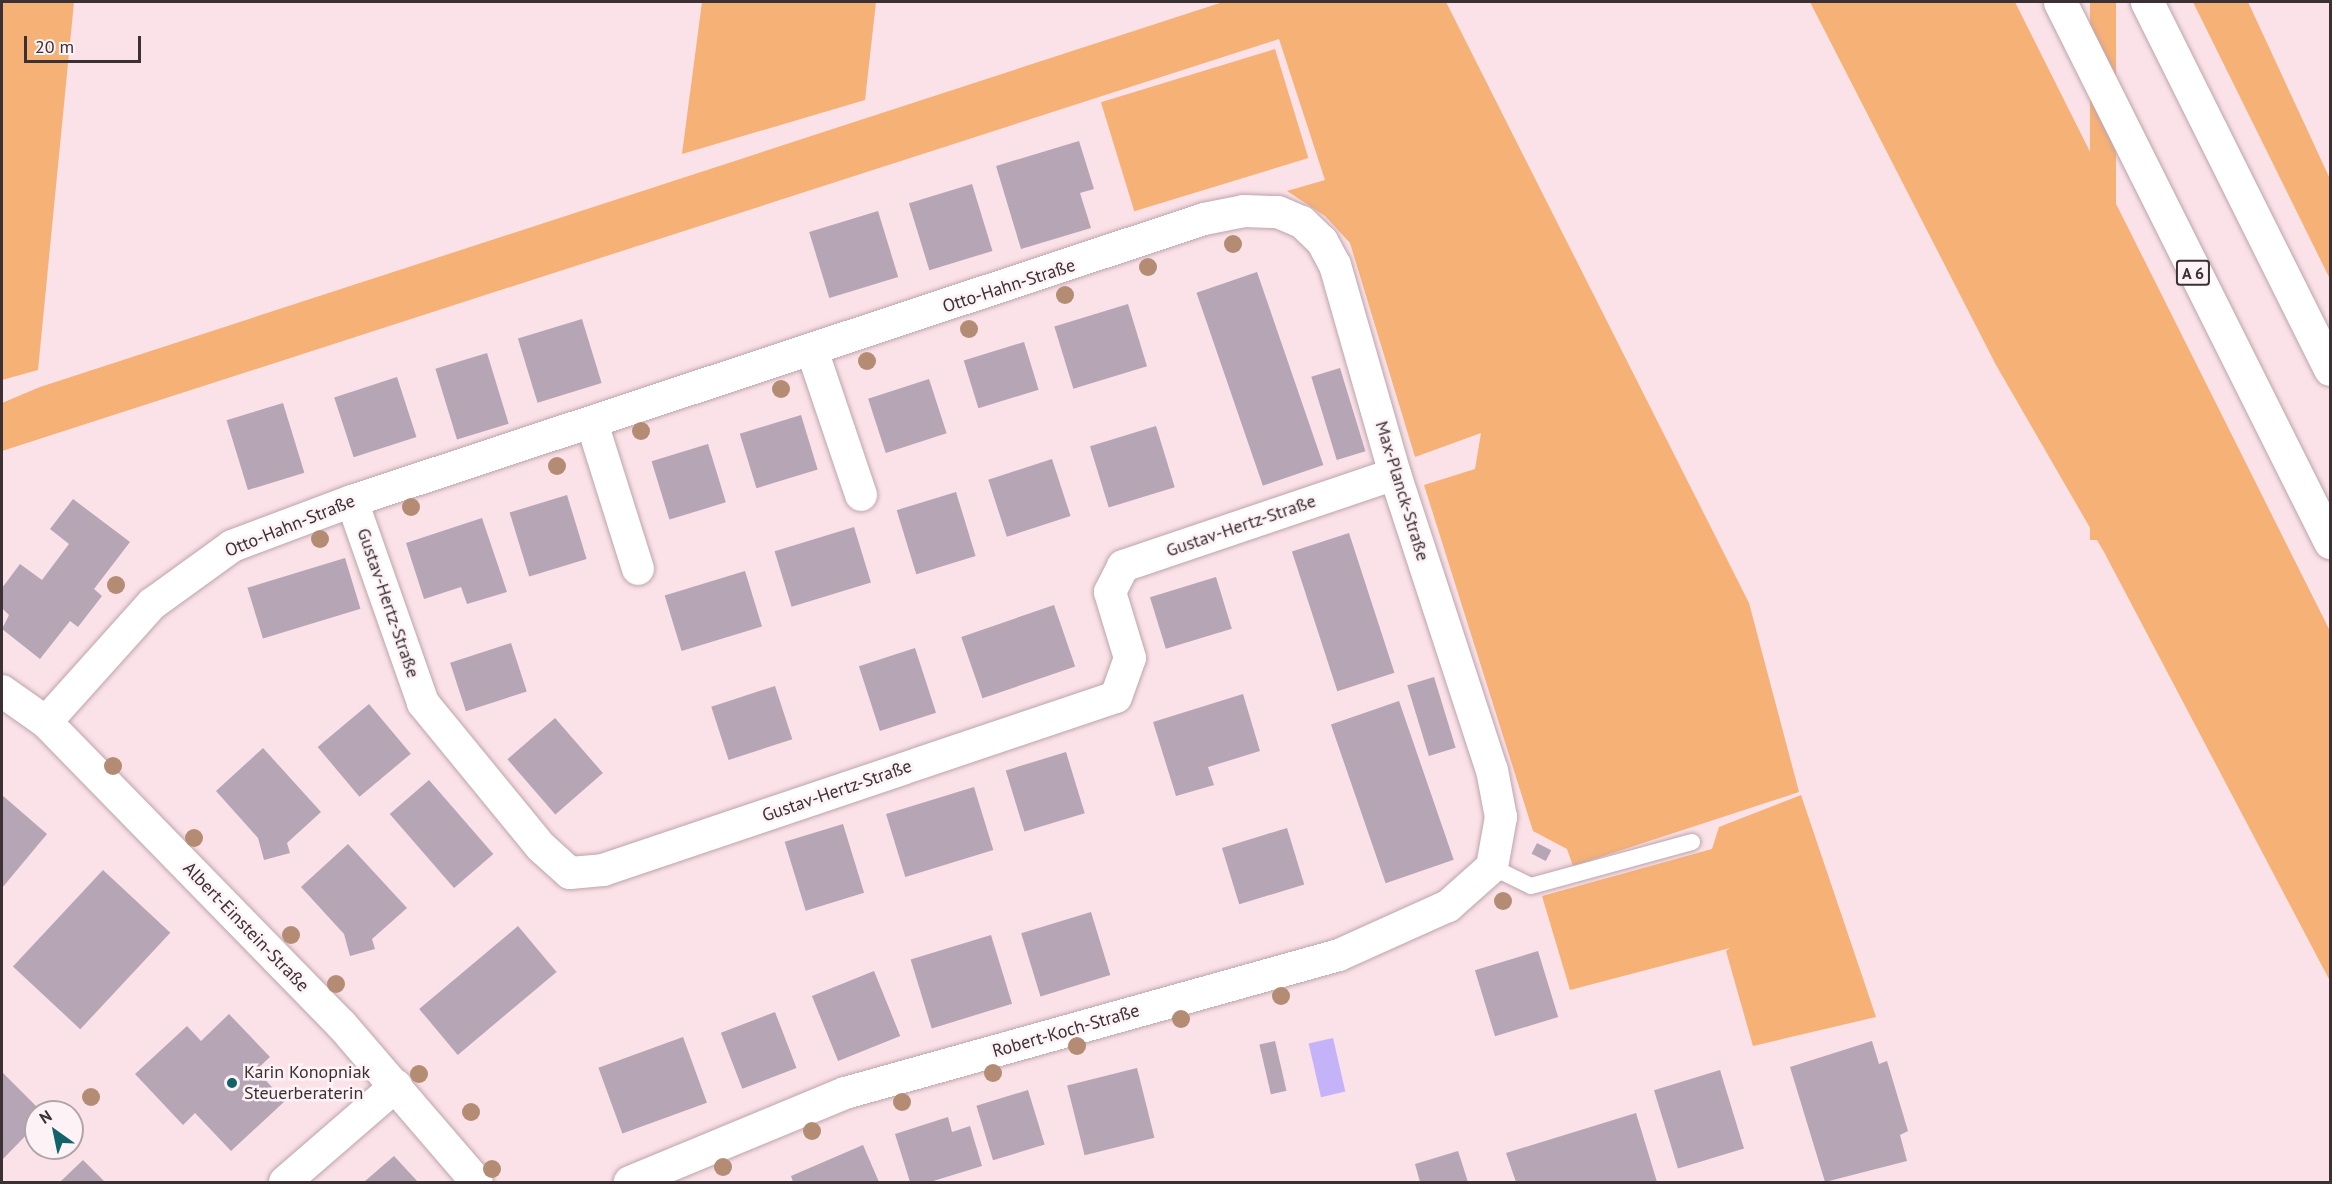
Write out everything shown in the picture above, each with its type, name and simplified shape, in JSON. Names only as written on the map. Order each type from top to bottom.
[{"type":"highway","name":"A 6","points":[[2060,2],[2331,543]]},
{"type":"highway","points":[[2147,2],[2331,369]]},
{"type":"street","name":"Max-Planck-Straße","points":[[1204,219],[1244,211],[1278,212],[1302,222],[1322,241],[1335,265],[1395,474],[1492,770],[1501,817],[1492,867]]},
{"type":"street","name":"Otto-Hahn-Straße","points":[[46,722],[152,604],[190,572],[232,546],[352,501],[1204,219]]},
{"type":"street","points":[[812,350],[861,495]]},
{"type":"street","points":[[592,423],[638,568]]},
{"type":"street","name":"Gustav-Hertz-Straße","points":[[352,501],[423,703],[540,847],[570,873],[603,870],[1116,697],[1130,658],[1110,592],[1123,566],[1395,474]]},
{"type":"street","name":"Albert-Einstein-Straße","points":[[2,691],[46,722],[396,1086],[475,1181]]},
{"type":"street","name":"Robert-Koch-Straße","points":[[630,1182],[845,1093],[1340,955],[1448,906],[1492,867]]},
{"type":"street","points":[[285,1182],[396,1086]]},
{"type":"lane","points":[[1492,867],[1531,886],[1692,842]]},
{"type":"shaded area","points":[[2,2],[74,2],[38,370],[2,380]]},
{"type":"shaded area","points":[[702,2],[876,2],[865,100],[682,154]]},
{"type":"shaded area","points":[[1223,2],[1446,2],[1749,603],[1799,792],[1573,866],[1567,849],[1533,831],[1424,485],[1475,469],[1481,433],[1415,457],[1350,243],[1325,216],[1287,191],[1325,180],[1279,39],[2,451],[2,403],[40,387]]},
{"type":"shaded area","points":[[1810,2],[2015,2],[2330,631],[2330,981],[2104,552],[1996,365]]},
{"type":"shaded area","points":[[2090,2],[2116,2],[2116,540],[2090,540]]},
{"type":"shaded area","points":[[2193,2],[2248,2],[2330,179],[2330,279]]},
{"type":"shaded area","points":[[1275,49],[1308,158],[1134,211],[1101,102]]},
{"type":"shaded area","points":[[1801,795],[1876,1017],[1753,1046],[1726,951],[1730,948],[1570,990],[1542,896],[1712,849],[1719,827]]},
{"type":"shaded area","points":[[1333,1038],[1345,1092],[1321,1097],[1309,1044]]},
{"type":"building","points":[[1079,141],[1094,189],[1080,193],[1091,228],[1021,249],[996,166]]},
{"type":"building","points":[[972,184],[992,251],[929,270],[909,203]]},
{"type":"building","points":[[878,211],[898,277],[829,298],[809,232]]},
{"type":"building","points":[[1257,272],[1323,465],[1263,486],[1196,293]]},
{"type":"building","points":[[1128,304],[1147,366],[1073,389],[1054,327]]},
{"type":"building","points":[[582,319],[602,383],[538,403],[518,339]]},
{"type":"building","points":[[1024,342],[1039,390],[978,408],[964,360]]},
{"type":"building","points":[[487,353],[509,424],[457,440],[435,369]]},
{"type":"building","points":[[1340,368],[1365,451],[1337,460],[1311,377]]},
{"type":"building","points":[[397,377],[416,437],[354,457],[334,397]]},
{"type":"building","points":[[929,379],[947,433],[886,453],[868,399]]},
{"type":"building","points":[[283,403],[304,473],[248,490],[227,420]]},
{"type":"building","points":[[801,415],[818,470],[756,488],[740,434]]},
{"type":"building","points":[[1156,426],[1175,487],[1109,507],[1090,446]]},
{"type":"building","points":[[708,444],[726,502],[669,520],[652,461]]},
{"type":"building","points":[[1052,459],[1071,516],[1007,537],[988,480]]},
{"type":"building","points":[[956,492],[976,556],[916,574],[897,510]]},
{"type":"building","points":[[567,495],[587,559],[529,577],[510,513]]},
{"type":"building","points":[[73,499],[130,542],[94,589],[102,596],[78,627],[70,621],[40,659],[2,629],[9,615],[2,608],[2,588],[20,564],[42,580],[69,544],[50,529]]},
{"type":"building","points":[[482,518],[507,592],[467,604],[461,587],[424,599],[406,543]]},
{"type":"building","points":[[854,527],[871,582],[792,607],[775,551]]},
{"type":"building","points":[[1349,533],[1394,673],[1337,691],[1292,552]]},
{"type":"building","points":[[345,558],[360,609],[263,639],[247,588]]},
{"type":"building","points":[[745,571],[762,626],[682,651],[665,596]]},
{"type":"building","points":[[1216,577],[1232,629],[1166,649],[1150,597]]},
{"type":"building","points":[[1054,605],[1075,666],[983,698],[961,637]]},
{"type":"building","points":[[511,643],[527,692],[466,711],[450,663]]},
{"type":"building","points":[[915,648],[936,713],[880,731],[859,666]]},
{"type":"building","points":[[1434,677],[1456,748],[1429,756],[1407,685]]},
{"type":"building","points":[[775,686],[792,739],[729,760],[711,707]]},
{"type":"building","points":[[1243,694],[1260,751],[1208,767],[1214,785],[1176,796],[1153,722]]},
{"type":"building","points":[[1399,701],[1454,860],[1386,883],[1331,724]]},
{"type":"building","points":[[369,704],[411,754],[359,797],[318,747]]},
{"type":"building","points":[[555,718],[603,773],[555,814],[507,759]]},
{"type":"building","points":[[263,748],[321,812],[287,843],[290,853],[264,860],[258,838],[216,791]]},
{"type":"building","points":[[1066,752],[1085,813],[1024,832],[1006,770]]},
{"type":"building","points":[[429,780],[493,854],[454,888],[390,814]]},
{"type":"building","points":[[974,787],[993,850],[905,877],[886,814]]},
{"type":"building","points":[[2,795],[47,834],[2,888]]},
{"type":"building","points":[[843,824],[864,893],[806,911],[785,842]]},
{"type":"building","points":[[1287,828],[1304,884],[1239,904],[1222,848]]},
{"type":"building","points":[[1537,843],[1551,850],[1546,861],[1532,854]]},
{"type":"building","points":[[348,844],[407,908],[372,939],[375,949],[350,956],[344,934],[301,887]]},
{"type":"building","points":[[103,870],[170,933],[80,1029],[13,967]]},
{"type":"building","points":[[1091,912],[1110,975],[1040,996],[1021,933]]},
{"type":"building","points":[[518,926],[557,972],[458,1055],[419,1009]]},
{"type":"building","points":[[991,935],[1012,1004],[932,1028],[911,960]]},
{"type":"building","points":[[1538,951],[1558,1017],[1495,1036],[1475,970]]},
{"type":"building","points":[[874,971],[900,1036],[838,1061],[812,996]]},
{"type":"building","points":[[775,1012],[797,1068],[742,1089],[721,1033]]},
{"type":"building","points":[[229,1014],[270,1057],[256,1070],[285,1101],[231,1151],[195,1113],[183,1125],[135,1074],[187,1026],[201,1041]]},
{"type":"building","points":[[683,1037],[707,1103],[622,1134],[598,1068]]},
{"type":"building","points":[[1275,1041],[1286,1091],[1271,1094],[1259,1045]]},
{"type":"building","points":[[1872,1041],[1879,1064],[1887,1061],[1908,1131],[1900,1135],[1907,1161],[1825,1182],[1790,1067]]},
{"type":"building","points":[[1137,1068],[1154,1138],[1085,1155],[1067,1085]]},
{"type":"building","points":[[1720,1070],[1744,1148],[1678,1169],[1654,1090]]},
{"type":"building","points":[[2,1072],[30,1100],[24,1100],[24,1137],[2,1160]]},
{"type":"building","points":[[1028,1090],[1045,1145],[993,1160],[976,1106]]},
{"type":"building","points":[[1636,1113],[1657,1182],[1516,1182],[1506,1153]]},
{"type":"building","points":[[948,1117],[952,1132],[970,1126],[982,1166],[930,1182],[910,1182],[895,1134]]},
{"type":"building","points":[[863,1145],[879,1182],[793,1182],[791,1176]]},
{"type":"building","points":[[1458,1151],[1468,1182],[1420,1182],[1415,1164]]},
{"type":"building","points":[[394,1156],[418,1182],[364,1182]]},
{"type":"building","points":[[83,1160],[105,1182],[60,1182]]},
{"type":"place","name":"Karin Konopniak Steuerberaterin","points":[[232,1083]]}]
